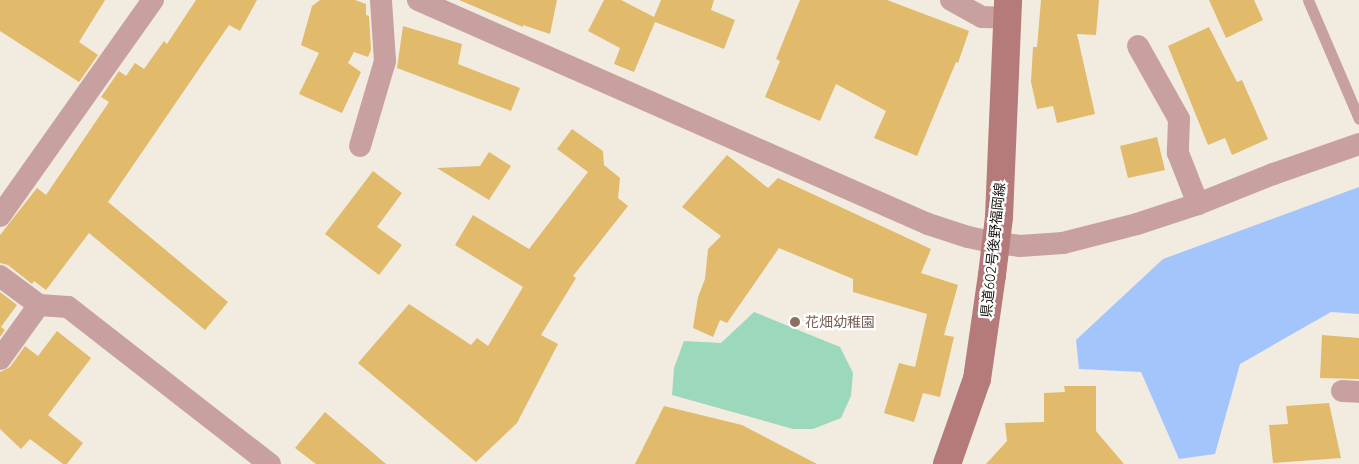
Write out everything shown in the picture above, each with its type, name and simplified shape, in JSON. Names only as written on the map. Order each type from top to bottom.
[{"type":"main road","name":"県道602号後野福岡線","points":[[947,464],[977,379],[996,243],[1007,9]]},
{"type":"street","points":[[0,216],[153,0]]},
{"type":"street","points":[[360,146],[385,61],[381,0]]},
{"type":"street","points":[[418,0],[928,224],[968,237],[996,243],[1020,246],[1063,243],[1137,224],[1198,204],[1272,174],[1359,144]]},
{"type":"street","points":[[951,0],[982,17],[1007,9]]},
{"type":"street","points":[[1138,46],[1179,119],[1178,153],[1198,204]]},
{"type":"street","points":[[0,276],[39,305],[68,307],[270,464]]},
{"type":"street","points":[[0,359],[39,305]]},
{"type":"lane","points":[[1308,0],[1359,119]]},
{"type":"green space","points":[[754,312],[840,347],[853,373],[851,396],[841,418],[813,429],[793,429],[672,395],[674,368],[684,341],[721,343]]},
{"type":"water","points":[[1359,187],[1359,314],[1331,312],[1240,364],[1215,454],[1179,459],[1141,372],[1079,369],[1076,340],[1163,259]]},
{"type":"building","points":[[0,0],[105,0],[79,42],[98,55],[79,82],[0,31]]},
{"type":"building","points":[[196,0],[257,0],[240,31],[229,25],[108,202],[228,302],[205,330],[89,233],[46,290],[34,281],[32,284],[8,265],[0,263],[0,235],[37,188],[46,195],[109,102],[101,97],[119,71],[126,76],[135,63],[144,69],[164,41],[167,44]]},
{"type":"building","points":[[320,0],[355,0],[366,4],[366,15],[369,16],[371,50],[368,57],[354,52],[348,63],[361,72],[342,113],[299,94],[319,53],[301,45],[312,6]]},
{"type":"building","points":[[459,0],[557,0],[550,34],[523,25],[523,27]]},
{"type":"building","points":[[604,0],[621,0],[654,17],[661,0],[714,0],[711,10],[735,20],[724,49],[655,22],[634,72],[614,64],[620,48],[588,31]]},
{"type":"building","points":[[800,0],[887,0],[969,31],[958,63],[956,62],[917,156],[874,138],[886,111],[836,84],[820,121],[765,97],[780,61],[776,59]]},
{"type":"building","points":[[1041,0],[1099,0],[1096,35],[1077,34],[1095,114],[1057,123],[1053,106],[1037,109],[1031,82],[1033,47],[1037,47]]},
{"type":"building","points":[[1209,0],[1254,0],[1263,20],[1226,38]]},
{"type":"building","points":[[403,26],[462,44],[458,64],[520,88],[511,111],[397,68]]},
{"type":"building","points":[[1209,27],[1237,82],[1242,80],[1268,139],[1232,155],[1225,138],[1208,145],[1168,46]]},
{"type":"building","points":[[572,129],[603,151],[604,165],[620,178],[618,198],[628,206],[573,276],[576,278],[541,335],[558,344],[517,423],[476,462],[358,363],[409,304],[471,345],[477,338],[488,346],[523,287],[455,245],[473,215],[529,249],[588,172],[557,149]]},
{"type":"building","points":[[1157,137],[1165,170],[1128,178],[1120,146]]},
{"type":"building","points":[[489,152],[511,166],[489,200],[437,168],[480,166]]},
{"type":"building","points":[[727,155],[768,188],[778,178],[931,249],[921,273],[958,285],[944,335],[954,337],[940,397],[923,393],[914,422],[884,413],[899,363],[915,367],[927,314],[853,292],[853,279],[779,248],[727,323],[720,320],[713,337],[693,328],[698,297],[705,279],[708,249],[721,236],[682,207]]},
{"type":"building","points":[[373,171],[402,193],[377,227],[402,245],[379,275],[325,234]]},
{"type":"building","points":[[0,292],[17,305],[1,327],[5,330],[0,337]]},
{"type":"building","points":[[57,331],[91,358],[48,415],[83,443],[67,464],[63,464],[30,439],[21,449],[0,429],[0,372],[10,367],[25,346],[38,356]]},
{"type":"building","points":[[1322,335],[1359,338],[1359,379],[1320,378]]},
{"type":"building","points":[[1064,386],[1096,386],[1096,431],[1124,464],[986,464],[1007,441],[1005,423],[1044,422],[1044,393],[1065,392]]},
{"type":"building","points":[[1329,403],[1341,458],[1273,463],[1269,425],[1288,424],[1286,406]]},
{"type":"building","points":[[664,406],[742,425],[817,464],[635,464]]},
{"type":"building","points":[[325,412],[386,464],[316,464],[295,448]]},
{"type":"place","name":"花畑幼稚園","points":[[795,322]]}]
